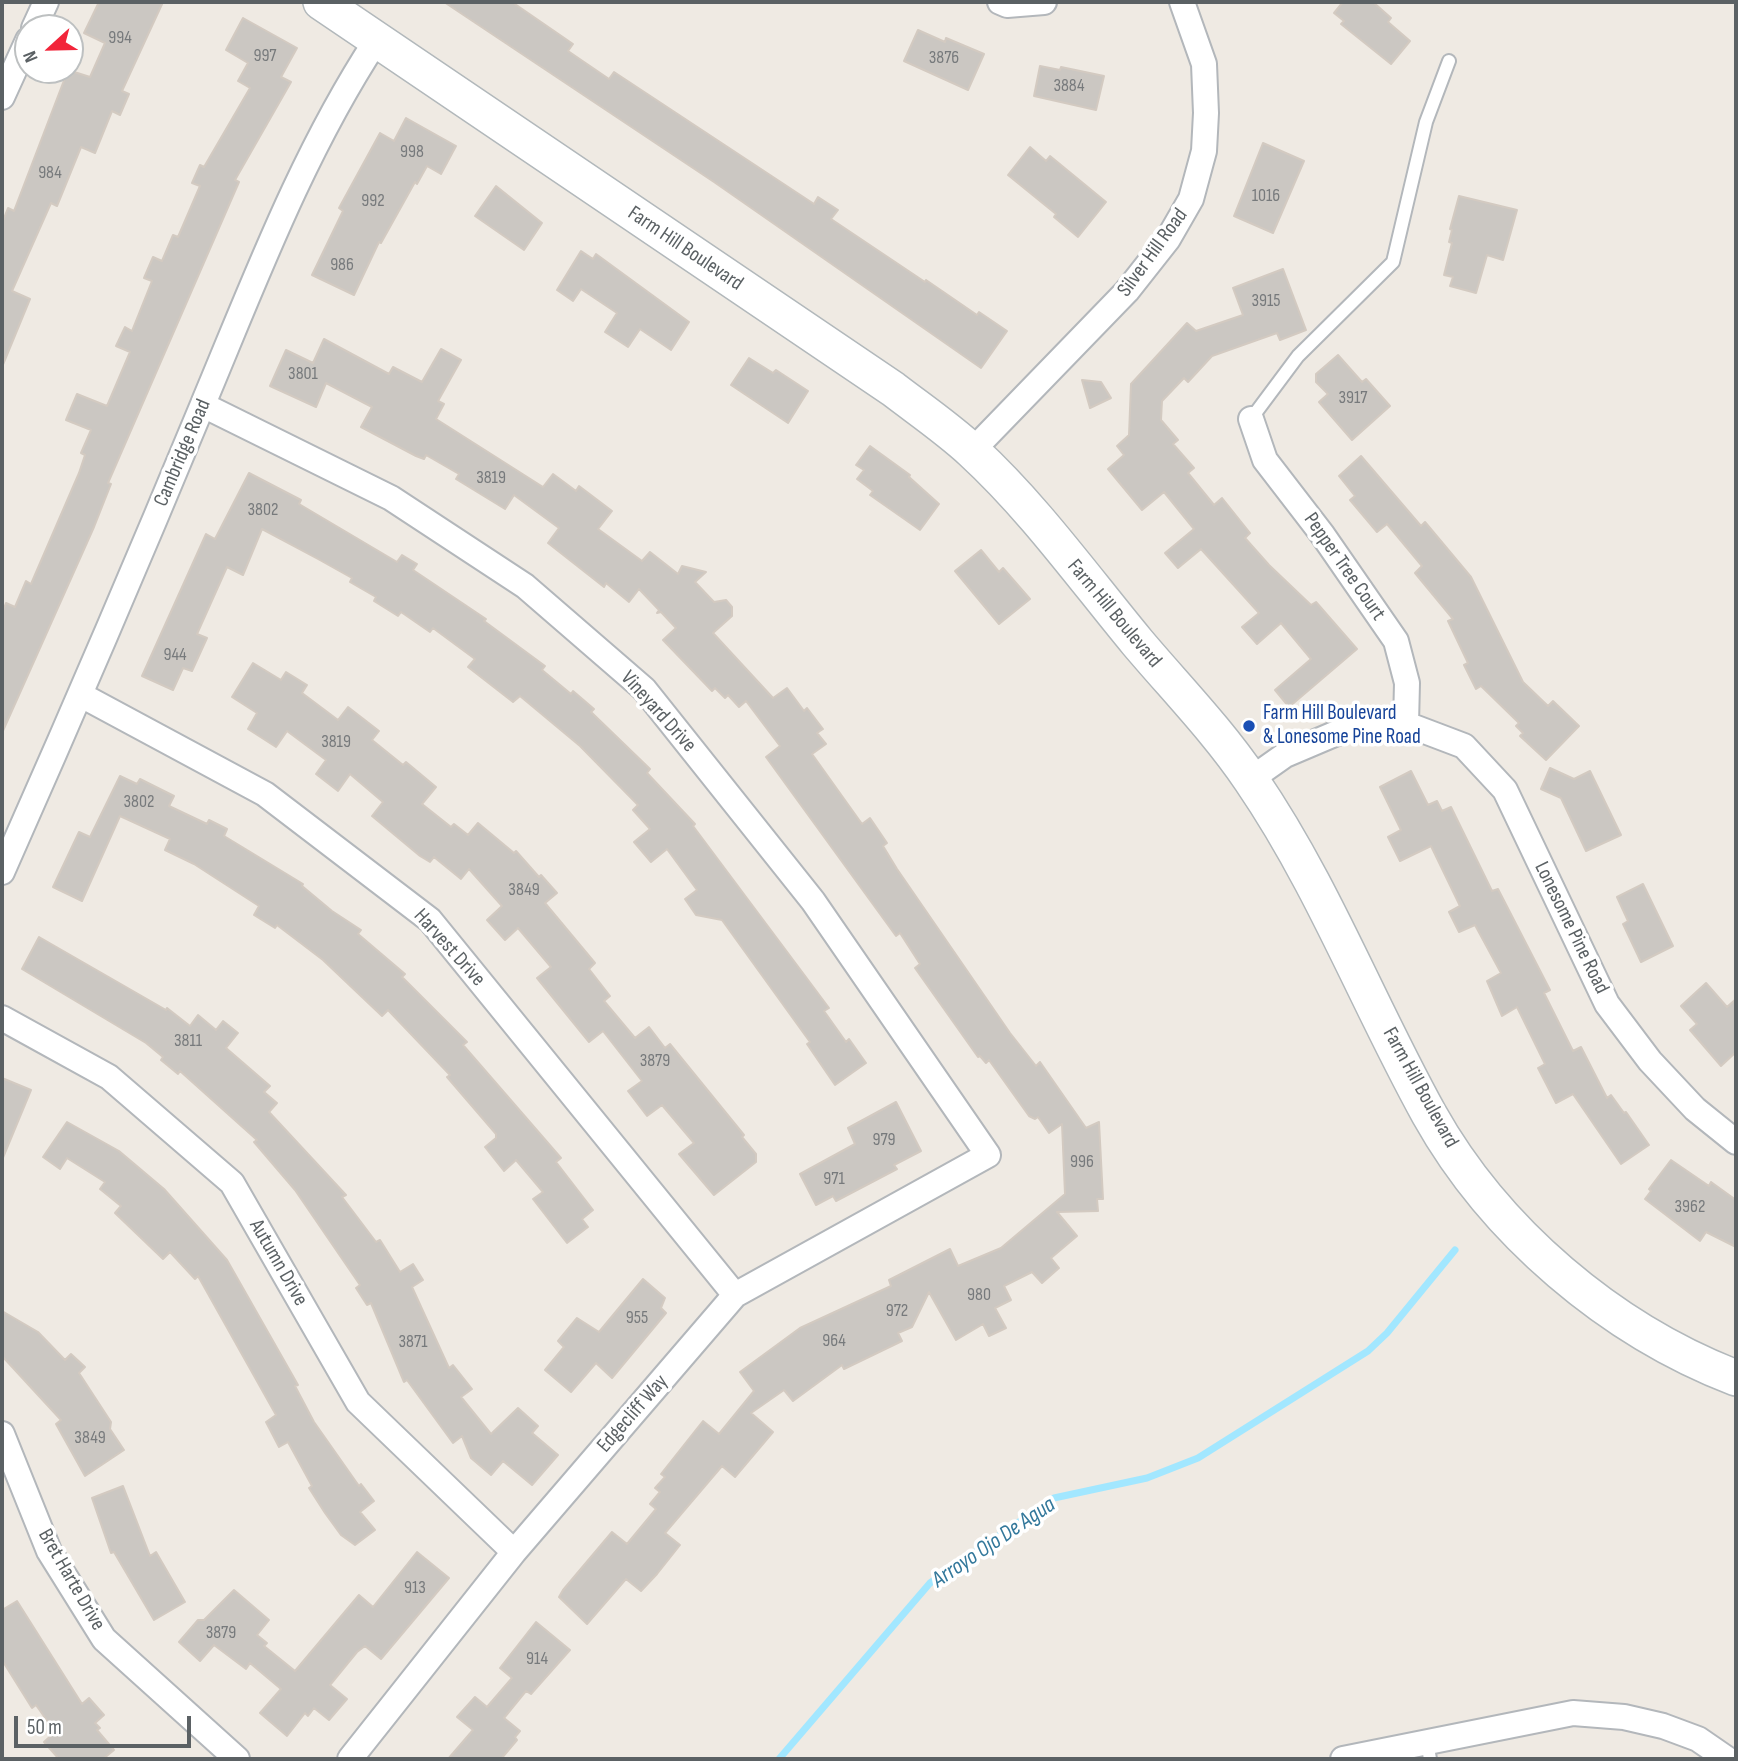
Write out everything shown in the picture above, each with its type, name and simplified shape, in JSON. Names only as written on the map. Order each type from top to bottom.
[{"type":"main road","name":"Farm Hill Boulevard","points":[[321,2],[893,389],[972,451],[1014,495],[1251,779],[1294,848],[1430,1116],[1503,1215],[1542,1256],[1584,1292],[1651,1335],[1736,1378]]},
{"type":"street","points":[[1000,2],[1007,5],[1044,2]]},
{"type":"street","name":"Silver Hill Road","points":[[972,451],[1127,291],[1168,239],[1191,199],[1204,151],[1204,64],[1182,2]]},
{"type":"street","name":"Cambridge Road","points":[[2,872],[81,695],[298,178],[353,75],[376,41]]},
{"type":"street","points":[[2,97],[14,71]]},
{"type":"street","name":"Vineyard Drive","points":[[203,405],[391,498],[525,586],[644,689],[813,901],[988,1155]]},
{"type":"street","name":"Pepper Tree Court","points":[[1251,419],[1265,460],[1322,534],[1396,641],[1408,683],[1406,724]]},
{"type":"street","name":"Harvest Drive","points":[[81,695],[265,794],[430,920],[735,1295]]},
{"type":"street","points":[[1251,779],[1285,755],[1358,724],[1406,724]]},
{"type":"street","name":"Lonesome Pine Road","points":[[1406,724],[1464,746],[1505,790],[1607,1004],[1650,1061],[1695,1109],[1736,1142]]},
{"type":"street","name":"Autumn Drive","points":[[2,1018],[109,1077],[232,1183],[358,1402],[514,1552]]},
{"type":"street","name":"Edgecliff Way","points":[[350,1759],[514,1552],[735,1295],[988,1155]]},
{"type":"street","name":"Bret Harte Drive","points":[[2,1434],[49,1551],[104,1639],[237,1759]]},
{"type":"street","points":[[1343,1759],[1429,1751],[1573,1713],[1624,1717],[1663,1726],[1698,1739],[1727,1759]]},
{"type":"lane","points":[[1251,419],[1306,346],[1392,262],[1426,122],[1449,61]]},
{"type":"building","points":[[99,2],[163,2],[122,91],[129,94],[120,115],[112,111],[95,153],[81,147],[57,206],[51,203],[12,291],[30,299],[2,367],[2,223],[8,208],[14,211],[63,84],[84,84],[84,75],[90,77],[105,43],[84,33]]},
{"type":"building","points":[[444,2],[512,2],[573,44],[568,51],[609,79],[614,72],[814,204],[818,197],[838,210],[831,219],[925,282],[926,280],[977,315],[979,312],[1007,331],[981,368],[714,182]]},
{"type":"building","points":[[1343,2],[1373,2],[1391,18],[1388,22],[1410,41],[1391,64],[1341,24],[1344,21],[1334,13]]},
{"type":"building","points":[[243,18],[297,48],[281,77],[291,82],[235,180],[239,182],[108,483],[111,484],[94,527],[2,733],[2,613],[6,603],[15,607],[26,581],[31,584],[79,473],[85,455],[81,453],[91,430],[66,420],[77,394],[107,406],[130,352],[116,346],[125,327],[132,331],[152,281],[144,278],[153,257],[162,261],[173,235],[178,237],[200,186],[192,183],[200,165],[204,167],[250,88],[238,81],[248,63],[226,50]]},
{"type":"building","points":[[918,30],[984,54],[968,90],[904,61]]},
{"type":"building","points":[[1040,66],[1060,70],[1061,67],[1104,76],[1096,110],[1034,96]]},
{"type":"building","points":[[406,118],[456,146],[441,174],[427,166],[417,184],[415,182],[381,243],[379,242],[354,295],[312,275],[343,211],[339,208],[380,133],[394,141]]},
{"type":"building","points":[[1263,143],[1304,161],[1273,233],[1234,216]]},
{"type":"building","points":[[1030,147],[1046,161],[1050,156],[1106,202],[1078,237],[1054,217],[1056,214],[1008,175]]},
{"type":"building","points":[[496,186],[542,223],[524,250],[475,216]]},
{"type":"building","points":[[1459,196],[1517,210],[1503,260],[1487,255],[1476,293],[1450,286],[1453,277],[1444,275],[1452,243],[1449,242],[1450,229]]},
{"type":"building","points":[[581,251],[593,259],[596,254],[689,322],[671,350],[640,329],[628,347],[605,332],[617,313],[581,289],[573,301],[557,290]]},
{"type":"building","points":[[1283,269],[1306,330],[1280,340],[1277,333],[1212,356],[1188,382],[1184,378],[1162,401],[1161,420],[1178,440],[1173,444],[1194,468],[1188,473],[1214,505],[1222,498],[1250,533],[1245,538],[1269,565],[1311,605],[1316,602],[1357,649],[1289,707],[1275,690],[1311,659],[1281,623],[1257,644],[1242,627],[1259,613],[1201,549],[1178,568],[1165,553],[1194,529],[1164,492],[1142,510],[1108,469],[1124,455],[1117,446],[1129,435],[1131,384],[1187,323],[1196,331],[1243,315],[1233,288]]},
{"type":"building","points":[[324,339],[389,374],[393,367],[422,382],[441,349],[461,360],[438,401],[444,404],[436,419],[543,487],[553,474],[576,491],[579,486],[612,511],[598,529],[642,561],[650,552],[678,574],[682,566],[706,572],[695,582],[714,602],[726,600],[732,607],[732,616],[713,633],[773,698],[787,688],[804,711],[807,708],[823,729],[817,733],[826,744],[812,754],[862,824],[870,818],[887,843],[883,846],[897,869],[1010,1033],[1036,1066],[1040,1062],[1086,1128],[1099,1122],[1103,1199],[1097,1199],[1098,1211],[1057,1212],[1077,1236],[1051,1258],[1059,1268],[1042,1283],[1032,1272],[1004,1286],[1011,1300],[995,1308],[1006,1328],[989,1336],[983,1324],[956,1340],[929,1292],[912,1327],[898,1333],[902,1341],[844,1369],[842,1365],[793,1401],[784,1390],[751,1413],[773,1432],[735,1477],[722,1466],[665,1533],[680,1545],[641,1591],[626,1579],[587,1624],[559,1597],[563,1590],[612,1532],[627,1544],[656,1509],[650,1504],[660,1492],[655,1488],[665,1477],[661,1474],[703,1421],[719,1434],[754,1391],[740,1372],[800,1328],[891,1286],[889,1280],[950,1249],[958,1266],[1001,1248],[1065,1194],[1062,1124],[1049,1133],[1038,1117],[1035,1119],[1029,1116],[989,1060],[986,1063],[978,1057],[915,968],[920,964],[900,933],[896,936],[766,757],[780,746],[746,701],[739,707],[728,695],[725,698],[715,688],[712,691],[663,640],[676,628],[661,612],[657,613],[659,610],[639,589],[629,602],[606,583],[604,587],[548,543],[559,528],[514,495],[505,509],[456,479],[459,474],[426,455],[424,459],[416,456],[361,427],[372,407],[326,383],[316,407],[270,386],[286,350],[313,363]]},
{"type":"building","points":[[1338,355],[1362,382],[1366,379],[1390,406],[1352,440],[1319,402],[1328,394],[1316,382],[1316,374]]},
{"type":"building","points":[[749,358],[773,373],[776,370],[808,391],[788,423],[731,385]]},
{"type":"building","points":[[1082,380],[1101,382],[1111,398],[1090,408]]},
{"type":"building","points":[[870,446],[910,475],[909,477],[939,504],[920,530],[870,495],[873,491],[857,479],[864,470],[856,465]]},
{"type":"building","points":[[1361,456],[1421,526],[1425,522],[1471,577],[1523,682],[1548,706],[1553,701],[1579,726],[1546,760],[1520,736],[1523,733],[1516,726],[1519,723],[1481,686],[1476,689],[1464,665],[1468,663],[1448,621],[1453,619],[1415,573],[1422,566],[1387,524],[1377,532],[1350,500],[1355,496],[1339,476]]},
{"type":"building","points":[[249,473],[301,500],[299,504],[397,562],[402,555],[417,564],[413,570],[486,619],[484,621],[545,666],[542,670],[594,709],[591,712],[650,769],[647,773],[695,824],[693,826],[829,1008],[824,1011],[846,1042],[849,1039],[866,1063],[835,1085],[807,1044],[810,1042],[722,920],[696,915],[685,899],[697,890],[667,849],[651,862],[634,842],[650,829],[633,810],[638,805],[580,746],[520,696],[513,702],[468,667],[475,659],[433,628],[430,632],[401,612],[398,616],[374,601],[376,597],[350,582],[352,578],[262,529],[243,575],[227,567],[197,634],[207,638],[192,671],[183,668],[173,690],[142,676],[206,534],[215,539]]},
{"type":"building","points":[[981,550],[999,572],[1003,568],[1030,599],[999,624],[955,571]]},
{"type":"building","points":[[253,663],[281,680],[286,672],[307,685],[302,693],[338,720],[348,707],[379,731],[372,740],[403,765],[406,762],[436,787],[422,804],[451,827],[454,824],[468,835],[478,823],[514,853],[516,851],[539,877],[541,875],[557,893],[545,903],[595,963],[589,969],[610,996],[604,1001],[635,1038],[649,1027],[665,1048],[670,1044],[744,1135],[742,1137],[756,1154],[756,1162],[714,1195],[679,1154],[694,1143],[662,1105],[647,1116],[628,1091],[642,1081],[603,1031],[589,1042],[537,978],[551,967],[518,928],[505,940],[487,920],[502,906],[469,869],[461,879],[434,857],[430,862],[420,856],[372,816],[383,802],[350,774],[338,791],[316,774],[326,760],[287,731],[276,747],[248,729],[257,713],[232,697]]},
{"type":"building","points":[[1550,768],[1574,779],[1590,771],[1621,835],[1586,851],[1561,798],[1541,789]]},
{"type":"building","points":[[1411,771],[1428,805],[1437,801],[1442,811],[1451,807],[1492,891],[1498,889],[1550,990],[1544,993],[1573,1051],[1581,1047],[1607,1098],[1611,1095],[1649,1145],[1621,1164],[1573,1094],[1556,1103],[1538,1068],[1545,1064],[1517,1007],[1502,1016],[1487,981],[1501,973],[1475,925],[1459,932],[1449,912],[1460,906],[1431,846],[1400,861],[1388,837],[1401,830],[1380,787]]},
{"type":"building","points":[[120,776],[137,784],[140,779],[174,796],[169,806],[207,824],[209,820],[227,829],[224,836],[303,884],[302,886],[332,911],[361,930],[358,934],[405,974],[402,977],[467,1042],[463,1045],[561,1158],[556,1162],[593,1210],[582,1219],[588,1227],[567,1243],[533,1199],[543,1192],[516,1160],[504,1171],[485,1147],[496,1138],[496,1134],[447,1077],[450,1075],[388,1010],[382,1016],[323,960],[277,925],[275,928],[254,915],[259,906],[194,864],[165,850],[170,839],[120,816],[82,901],[53,887],[79,832],[90,837]]},
{"type":"building","points":[[1643,884],[1673,946],[1641,962],[1623,924],[1628,921],[1617,897]]},
{"type":"building","points":[[39,937],[166,1010],[167,1008],[190,1026],[198,1015],[216,1030],[223,1021],[238,1033],[226,1048],[270,1086],[264,1092],[277,1103],[269,1112],[346,1195],[342,1197],[376,1242],[380,1240],[400,1272],[413,1264],[423,1280],[412,1287],[449,1368],[453,1365],[472,1389],[461,1397],[491,1434],[518,1408],[538,1426],[532,1433],[558,1455],[532,1485],[503,1461],[491,1475],[471,1458],[462,1436],[453,1443],[407,1380],[404,1382],[371,1303],[367,1305],[356,1288],[360,1285],[295,1190],[254,1142],[257,1140],[180,1071],[178,1074],[161,1060],[163,1057],[146,1043],[22,969]]},
{"type":"building","points":[[1706,983],[1727,1007],[1736,999],[1736,1052],[1721,1066],[1690,1030],[1697,1024],[1681,1006]]},
{"type":"building","points":[[2,1078],[31,1090],[2,1160]]},
{"type":"building","points":[[896,1102],[921,1151],[894,1165],[897,1169],[836,1201],[833,1196],[816,1205],[800,1174],[855,1144],[848,1128]]},
{"type":"building","points":[[67,1122],[119,1151],[164,1189],[227,1260],[298,1385],[295,1386],[314,1422],[359,1486],[361,1484],[374,1501],[360,1512],[375,1530],[355,1545],[341,1535],[325,1513],[309,1488],[312,1486],[288,1442],[279,1447],[266,1422],[276,1415],[198,1276],[195,1279],[170,1252],[163,1259],[115,1213],[121,1206],[100,1189],[105,1182],[67,1158],[60,1169],[43,1157]]},
{"type":"building","points":[[1671,1160],[1709,1186],[1711,1182],[1736,1200],[1736,1247],[1706,1232],[1700,1241],[1645,1199],[1651,1191],[1649,1189]]},
{"type":"building","points":[[643,1279],[665,1298],[661,1308],[666,1313],[612,1378],[596,1363],[571,1392],[545,1370],[564,1347],[558,1341],[577,1318],[599,1332]]},
{"type":"building","points":[[2,1311],[38,1332],[65,1360],[71,1354],[85,1367],[79,1373],[111,1422],[110,1429],[124,1450],[85,1476],[56,1424],[61,1420],[2,1356]]},
{"type":"building","points":[[123,1486],[150,1556],[156,1552],[185,1602],[154,1620],[114,1552],[111,1553],[92,1498]]},
{"type":"building","points":[[417,1552],[449,1578],[381,1659],[365,1646],[357,1652],[330,1685],[347,1699],[329,1720],[314,1708],[308,1716],[305,1713],[287,1736],[260,1713],[281,1689],[250,1663],[246,1669],[214,1645],[200,1661],[179,1642],[198,1620],[204,1620],[234,1590],[269,1620],[257,1635],[267,1643],[264,1646],[295,1671],[359,1595],[373,1607]]},
{"type":"building","points":[[17,1601],[82,1704],[89,1698],[104,1715],[95,1723],[100,1728],[97,1730],[114,1750],[103,1759],[59,1759],[44,1742],[55,1732],[36,1705],[32,1708],[2,1660],[2,1610]]},
{"type":"building","points":[[536,1622],[570,1650],[531,1694],[526,1691],[504,1718],[520,1731],[515,1737],[517,1740],[501,1759],[448,1759],[473,1730],[457,1717],[475,1697],[487,1707],[512,1678],[500,1668]]},
{"type":"waterway","name":"Arroyo Ojo De Agua","points":[[779,1759],[930,1583],[1054,1498],[1147,1478],[1198,1458],[1368,1351],[1387,1333],[1455,1250]]},
{"type":"place","name":"Farm Hill Boulevard & Lonesome Pine Road","points":[[1249,726]]}]
